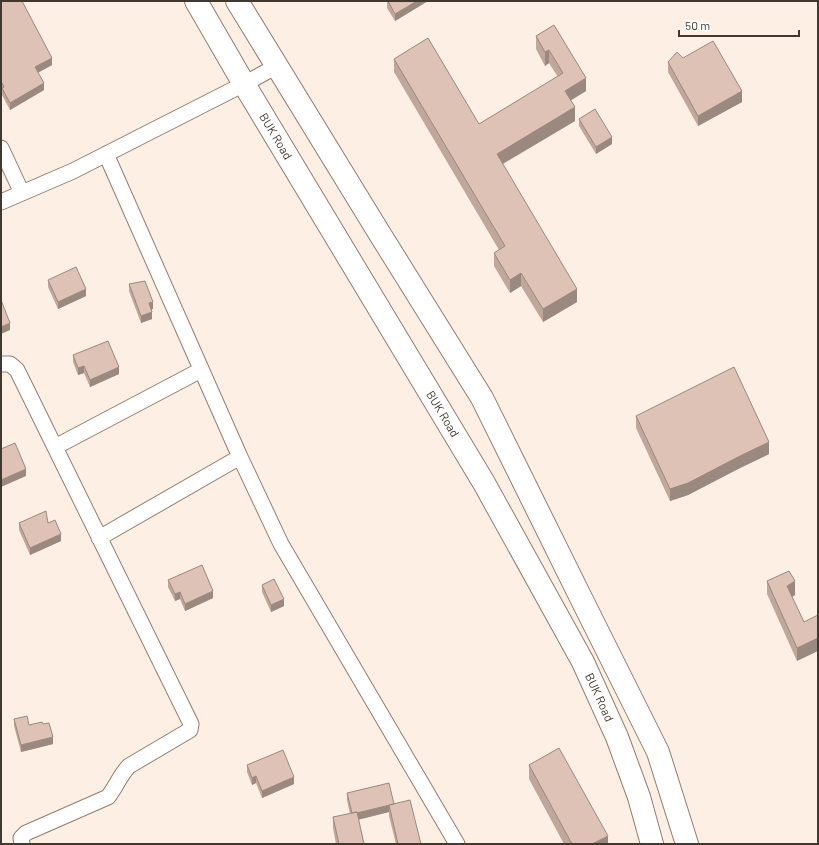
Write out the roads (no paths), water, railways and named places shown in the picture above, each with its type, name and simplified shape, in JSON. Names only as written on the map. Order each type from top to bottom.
[{"type":"main road","name":"BUK Road","points":[[196,1],[244,84],[484,483],[583,662],[617,737],[639,797],[652,844]]},
{"type":"main road","points":[[237,1],[482,398],[658,752],[687,844]]},
{"type":"street","points":[[1,202],[73,171],[277,66]]},
{"type":"street","points":[[1,148],[22,193]]},
{"type":"street","points":[[106,154],[240,457],[281,544],[457,844]]},
{"type":"street","points":[[1,364],[10,364],[17,370],[191,724],[190,730],[128,766],[108,796],[26,833],[21,838],[22,844]]},
{"type":"street","points":[[55,447],[202,370]]},
{"type":"street","points":[[99,538],[240,457]]}]
